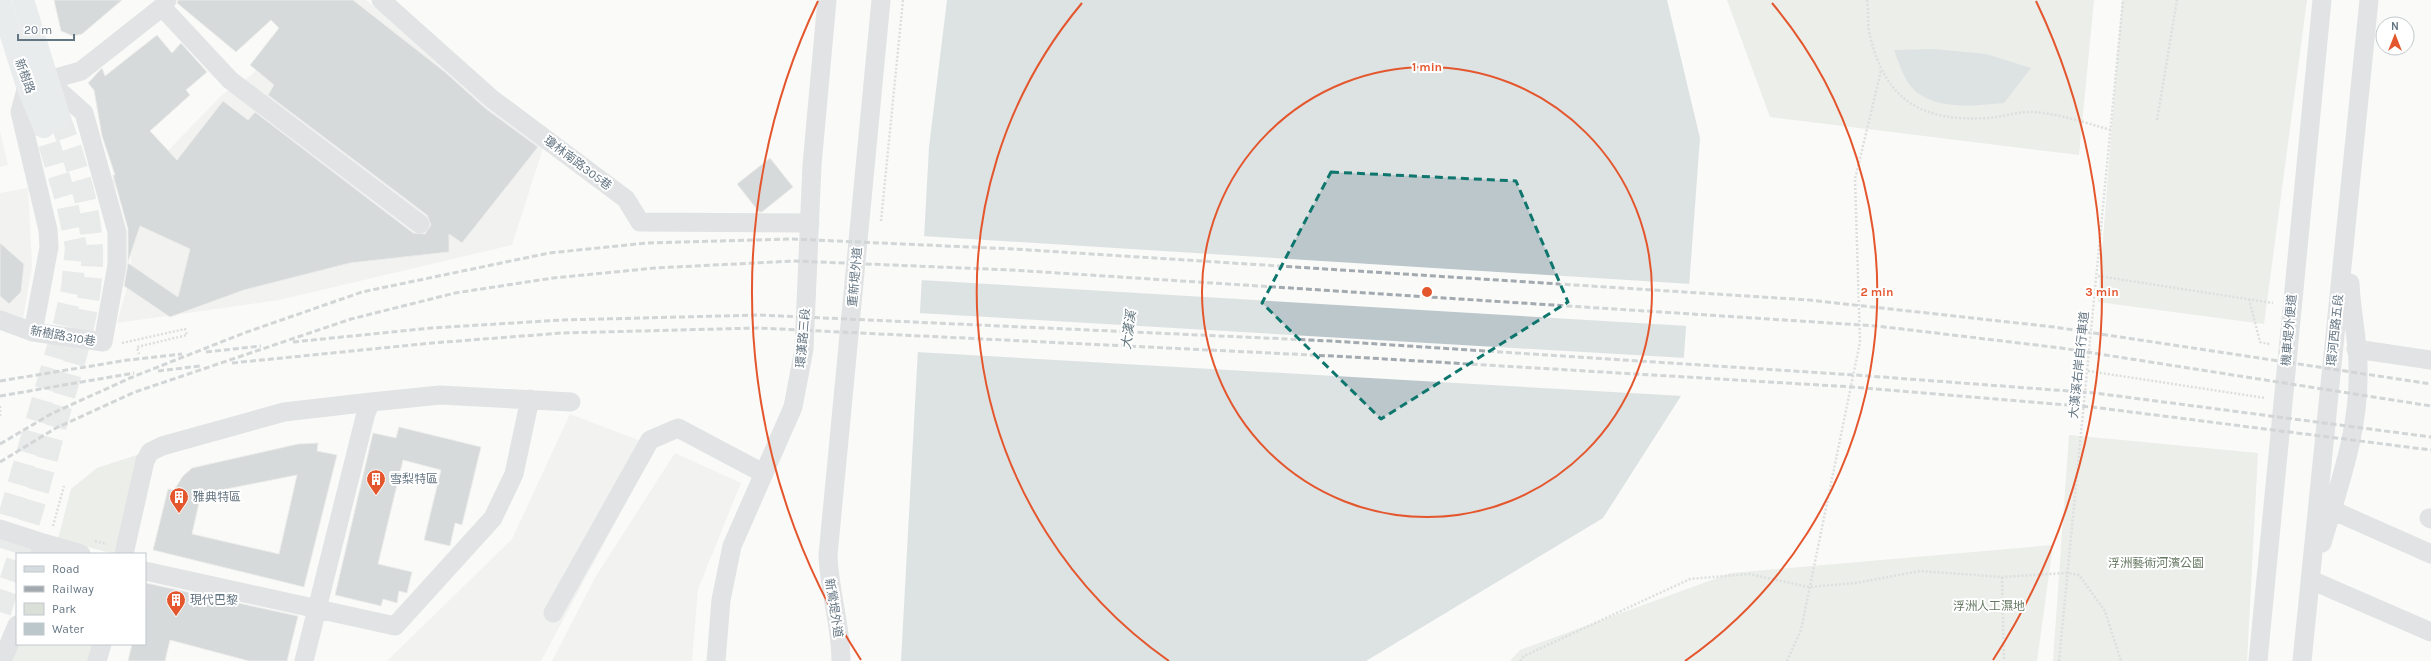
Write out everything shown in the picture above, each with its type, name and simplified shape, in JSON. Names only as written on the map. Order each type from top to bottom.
[{"type":"main road","name":"新樹路","points":[[24,0],[37,83]]},
{"type":"main road","name":"新樹路","points":[[0,1],[37,83],[52,123]]},
{"type":"street","name":"瓊林南路305巷","points":[[381,0],[492,99],[626,199],[640,222],[810,223]]},
{"type":"street","name":"環漢路三段","points":[[716,661],[721,600],[732,546],[793,407],[804,349],[810,223],[827,0]]},
{"type":"street","name":"重新堤外道","points":[[828,555],[881,0]]},
{"type":"street","name":"機車堤外便道","points":[[2258,661],[2291,306],[2322,0]]},
{"type":"street","name":"環河西路五段","points":[[2302,661],[2369,0]]},
{"type":"street","points":[[33,332],[49,247],[48,230],[20,112],[37,83],[81,71],[165,4],[230,80],[420,224]]},
{"type":"street","name":"新樹路310巷","points":[[0,320],[33,332],[104,342],[117,265],[117,232],[84,113],[37,83]]},
{"type":"street","points":[[2348,205],[2351,307],[2358,367],[2357,406],[2352,443],[2311,580],[2431,632]]},
{"type":"street","points":[[2356,349],[2431,360]]},
{"type":"street","points":[[124,553],[145,461],[150,452],[162,446],[196,435],[284,412],[370,402],[440,395],[530,398],[571,402]]},
{"type":"street","points":[[146,570],[395,626],[493,518],[514,474],[530,398]]},
{"type":"street","points":[[304,661],[366,412],[370,402]]},
{"type":"street","points":[[553,613],[650,440],[678,428],[763,473]]},
{"type":"street","points":[[2332,510],[2431,554]]},
{"type":"street","points":[[0,529],[44,547],[77,553]]},
{"type":"street","name":"新鶯堤外道","points":[[828,555],[829,576],[841,647],[841,661]]},
{"type":"street","points":[[2,661],[16,627]]},
{"type":"street","points":[[97,661],[102,645]]},
{"type":"path","points":[[1868,0],[1870,35],[1882,71],[1900,96],[1922,111],[1954,118],[1989,118],[2032,112],[2065,117],[2111,130]]},
{"type":"path","name":"大漢溪右岸自行車道","points":[[2059,661],[2098,276],[2123,0]]},
{"type":"path","points":[[2157,120],[2177,0]]},
{"type":"path","points":[[1787,661],[1801,630],[1860,342],[1855,179],[1882,71]]},
{"type":"path","points":[[2098,276],[2291,306]]},
{"type":"path","points":[[2249,299],[2260,342],[2268,344]]},
{"type":"path","points":[[133,342],[186,329],[187,335],[137,347],[139,354]]},
{"type":"path","points":[[2088,371],[2273,399]]},
{"type":"path","points":[[0,406],[1,416]]},
{"type":"path","points":[[44,547],[64,486]]},
{"type":"path","points":[[1520,661],[1524,656],[1690,579],[1749,574],[1809,587],[1856,583],[1920,571],[2002,577],[2067,573],[2079,575],[2105,611],[2121,661]]},
{"type":"path","points":[[2002,577],[2004,661]]},
{"type":"highlighted area","points":[[1331,172],[1516,181],[1568,302],[1381,419],[1262,303]]},
{"type":"shaded area","points":[[331,0],[366,0],[544,145],[512,245],[279,300],[117,323],[131,274],[131,220],[111,179],[152,167],[223,94],[250,76]]},
{"type":"shaded area","points":[[0,131],[8,165],[0,167]]},
{"type":"shaded area","points":[[28,188],[32,266],[23,318],[0,312],[0,193]]},
{"type":"shaded area","points":[[570,414],[656,447],[541,661],[387,661],[512,539]]},
{"type":"shaded area","points":[[675,453],[741,483],[698,589],[692,661],[552,661],[596,576]]},
{"type":"green space","points":[[1727,0],[2094,0],[2079,155],[1770,117]]},
{"type":"green space","points":[[2122,0],[2307,0],[2264,324],[2098,302]]},
{"type":"green space","name":"浮洲藝術河濱公園","points":[[2069,435],[2258,453],[2247,661],[2053,661]]},
{"type":"green space","points":[[143,453],[122,545],[115,553],[58,539],[71,489],[97,468]]},
{"type":"green space","name":"浮洲人工濕地","points":[[2053,545],[2037,661],[1510,661],[1520,650],[1731,573]]},
{"type":"green space","points":[[16,645],[93,645],[89,661],[8,661]]},
{"type":"water","name":"大漢溪","points":[[947,0],[1667,0],[1700,138],[1681,396],[1603,518],[1366,661],[901,661],[929,147]]},
{"type":"water","points":[[1934,49],[1986,54],[2031,68],[2004,103],[1952,105],[1939,103],[1917,93],[1909,84],[1894,50]]},
{"type":"pier","points":[[922,236],[1691,284],[1688,326],[920,280]]},
{"type":"pier","points":[[918,313],[1686,358],[1683,396],[916,352]]},
{"type":"building","points":[[54,0],[122,0],[82,34],[73,36],[61,31]]},
{"type":"building","points":[[178,0],[353,0],[445,72],[485,108],[538,147],[462,243],[449,234],[449,252],[350,263],[244,290],[170,317],[124,286],[128,263],[178,297],[190,249],[140,226],[128,262],[128,229],[113,175],[115,175],[102,136],[94,90],[88,83],[102,68],[105,76],[157,35],[172,53],[181,43],[207,72],[186,90],[190,95],[150,131],[177,160],[223,101],[248,120],[255,112],[413,233],[425,234],[431,225],[427,215],[268,95],[274,85],[250,65],[279,28],[271,20],[236,52],[177,3]]},
{"type":"building","points":[[770,158],[793,187],[762,212],[759,212],[737,184]]},
{"type":"building","points":[[0,243],[24,264],[21,292],[9,304],[0,296]]},
{"type":"building","name":"雪梨特區","points":[[399,427],[481,447],[462,525],[455,523],[450,546],[424,540],[441,470],[403,460],[378,564],[412,572],[407,593],[399,591],[397,603],[383,599],[381,606],[335,595],[373,433],[396,438]]},
{"type":"building","name":"雅典特區","points":[[318,443],[317,451],[337,455],[304,587],[153,550],[168,489],[174,490],[183,476],[192,468],[298,444]],"holes":[[[297,475],[279,554],[192,534],[201,494]]]},
{"type":"building","points":[[146,583],[298,616],[287,661],[249,661],[170,640],[165,661],[128,661],[132,645],[146,645]]},
{"type":"tunnel","points":[[19,553],[77,353],[90,290],[92,269],[91,232],[85,199],[81,182],[60,119]]},
{"type":"tunnel","points":[[0,548],[63,329],[72,288],[76,247],[67,203],[44,127]]},
{"type":"tunnel","points":[[0,612],[16,564]]},
{"type":"railway","points":[[0,444],[51,414],[130,378],[244,333],[362,292],[549,253],[647,243],[792,239],[1014,249],[1809,300],[2054,327],[2431,384]]},
{"type":"railway","points":[[0,462],[56,428],[135,392],[351,319],[455,293],[553,278],[655,268],[794,261],[1012,270],[1877,326],[2061,348],[2431,406]]},
{"type":"railway","points":[[293,342],[431,328],[562,320],[759,315],[1331,341],[1855,375],[2095,393],[2431,437]]},
{"type":"railway","points":[[232,363],[432,343],[562,333],[758,328],[1352,357],[1853,387],[2092,407],[2431,450]]},
{"type":"railway","points":[[206,352],[261,346]]},
{"type":"railway","points":[[0,381],[128,360],[182,354]]},
{"type":"railway","points":[[158,371],[200,366]]},
{"type":"railway","points":[[0,396],[134,373]]},
{"type":"place","name":"雪梨特區","points":[[376,496]]},
{"type":"place","name":"雅典特區","points":[[179,514]]},
{"type":"place","name":"現代巴黎","points":[[176,617]]}]
